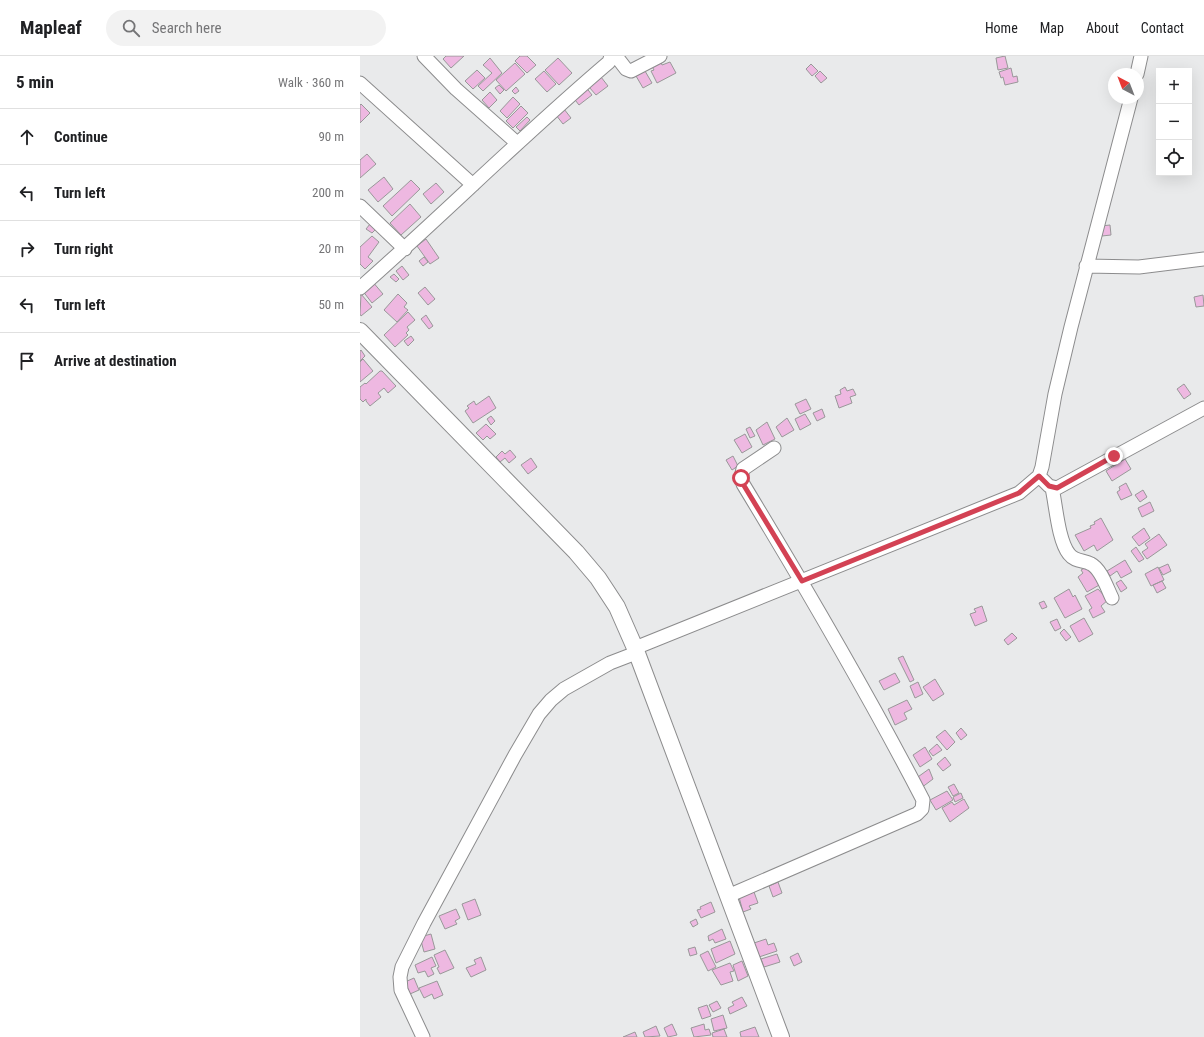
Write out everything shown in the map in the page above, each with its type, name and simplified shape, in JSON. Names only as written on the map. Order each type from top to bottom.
[{"type":"main road","points":[[360,331],[576,552],[598,578],[617,607],[635,650],[781,1037]]},
{"type":"street","points":[[424,56],[456,89],[518,143]]},
{"type":"street","points":[[360,288],[405,249],[518,143],[609,62],[611,56]]},
{"type":"street","points":[[616,56],[626,69],[631,71],[660,56]]},
{"type":"street","points":[[1138,68],[1141,56]]},
{"type":"street","points":[[360,83],[473,185]]},
{"type":"street","points":[[423,1037],[401,990],[400,977],[402,967],[424,922],[515,755],[539,714],[559,693],[635,650],[1019,493],[1039,476],[1045,456],[1055,394],[1086,266],[1111,179],[1130,104]]},
{"type":"street","points":[[360,206],[405,249]]},
{"type":"street","points":[[1086,266],[1139,268],[1204,259]]},
{"type":"street","points":[[1052,488],[1057,488],[1067,483],[1204,408]]},
{"type":"street","points":[[728,896],[917,814],[923,805],[923,800],[885,727],[802,581],[743,484],[741,478],[743,469],[774,448]]},
{"type":"street","points":[[1039,476],[1052,488],[1063,542],[1069,554],[1075,559],[1089,563],[1097,568],[1112,598]]},
{"type":"building","points":[[446,56],[464,56],[451,68],[443,59]]},
{"type":"building","points":[[520,56],[527,56],[536,65],[527,73],[515,61]]},
{"type":"building","points":[[1005,56],[1008,68],[998,70],[996,58]]},
{"type":"building","points":[[490,58],[502,73],[483,91],[478,86],[492,73],[483,65]]},
{"type":"building","points":[[558,58],[572,73],[559,85],[545,70]]},
{"type":"building","points":[[659,58],[662,65],[670,62],[676,73],[657,83],[651,71],[654,70],[650,63]]},
{"type":"building","points":[[515,63],[525,74],[506,91],[496,80]]},
{"type":"building","points":[[811,64],[818,71],[812,76],[806,69]]},
{"type":"building","points":[[1011,68],[1013,77],[1017,76],[1018,82],[1005,85],[1003,77],[1001,78],[999,72]]},
{"type":"building","points":[[477,70],[485,78],[473,89],[465,81]]},
{"type":"building","points":[[544,71],[556,84],[547,92],[535,79]]},
{"type":"building","points":[[645,71],[652,83],[643,88],[636,76]]},
{"type":"building","points":[[820,71],[827,78],[821,83],[815,76]]},
{"type":"building","points":[[601,77],[608,86],[596,95],[589,87]]},
{"type":"building","points":[[499,85],[504,90],[500,94],[495,88]]},
{"type":"building","points":[[585,86],[592,95],[579,105],[572,96]]},
{"type":"building","points":[[516,87],[519,91],[515,94],[512,91]]},
{"type":"building","points":[[490,92],[497,100],[489,108],[482,100]]},
{"type":"building","points":[[513,97],[520,104],[507,118],[500,111]]},
{"type":"building","points":[[361,104],[370,113],[360,123],[360,105]]},
{"type":"building","points":[[521,106],[528,113],[513,128],[506,121]]},
{"type":"building","points":[[564,109],[571,118],[563,124],[556,115]]},
{"type":"building","points":[[527,117],[530,120],[520,131],[516,127]]},
{"type":"building","points":[[367,154],[376,164],[360,178],[360,160]]},
{"type":"building","points":[[384,177],[393,189],[378,202],[368,190]]},
{"type":"building","points":[[411,180],[420,189],[392,216],[383,206]]},
{"type":"building","points":[[436,183],[444,192],[431,204],[423,194]]},
{"type":"building","points":[[410,204],[421,217],[401,235],[390,223]]},
{"type":"building","points":[[370,224],[376,229],[372,233],[366,229]]},
{"type":"building","points":[[1110,225],[1111,235],[1102,236],[1101,226]]},
{"type":"building","points":[[372,236],[379,242],[368,257],[373,261],[365,269],[360,264],[360,247]]},
{"type":"building","points":[[426,239],[439,258],[430,264],[417,246]]},
{"type":"building","points":[[424,257],[428,262],[423,266],[419,261]]},
{"type":"building","points":[[402,266],[409,275],[403,280],[396,271]]},
{"type":"building","points":[[394,274],[399,279],[396,282],[390,277]]},
{"type":"building","points":[[372,281],[383,294],[372,303],[362,290]]},
{"type":"building","points":[[425,287],[435,299],[428,305],[418,293]]},
{"type":"building","points":[[361,294],[372,307],[361,316],[360,314]]},
{"type":"building","points":[[398,294],[407,303],[404,307],[408,310],[397,322],[384,310]]},
{"type":"building","points":[[1203,295],[1204,306],[1196,307],[1194,297]]},
{"type":"building","points":[[408,312],[415,320],[407,327],[409,330],[406,333],[408,335],[395,347],[384,335]]},
{"type":"building","points":[[426,315],[433,326],[429,329],[421,319]]},
{"type":"building","points":[[411,336],[414,340],[408,346],[404,341]]},
{"type":"building","points":[[361,350],[365,356],[360,361],[360,351]]},
{"type":"building","points":[[363,359],[373,371],[360,382],[360,362]]},
{"type":"building","points":[[380,371],[382,371],[396,386],[388,393],[384,388],[378,393],[381,397],[370,406],[366,399],[363,402],[360,399],[360,387],[365,383],[366,384]]},
{"type":"building","points":[[1184,384],[1191,394],[1184,399],[1177,389]]},
{"type":"building","points":[[845,387],[847,391],[853,389],[856,395],[850,397],[852,403],[839,408],[835,396],[841,394],[840,390]]},
{"type":"building","points":[[489,396],[496,408],[473,423],[465,411],[469,408],[467,406],[474,401],[476,405]]},
{"type":"building","points":[[806,399],[811,409],[800,414],[795,404]]},
{"type":"building","points":[[822,409],[825,417],[817,421],[813,413]]},
{"type":"building","points":[[805,414],[811,424],[800,430],[795,419]]},
{"type":"building","points":[[491,416],[495,421],[491,425],[487,419]]},
{"type":"building","points":[[787,418],[794,430],[782,437],[776,427]]},
{"type":"building","points":[[767,422],[775,439],[763,445],[756,430]]},
{"type":"building","points":[[486,424],[496,434],[490,439],[487,436],[483,440],[476,433]]},
{"type":"building","points":[[750,427],[755,436],[750,438],[746,429]]},
{"type":"building","points":[[745,434],[752,447],[742,453],[734,440]]},
{"type":"building","points":[[510,450],[516,457],[509,463],[505,458],[500,462],[496,457],[502,451],[505,454]]},
{"type":"building","points":[[733,456],[738,466],[732,470],[726,460]]},
{"type":"building","points":[[531,458],[537,467],[528,474],[521,465]]},
{"type":"building","points":[[1125,459],[1131,469],[1112,481],[1106,471]]},
{"type":"building","points":[[1126,483],[1132,495],[1121,500],[1117,492],[1120,490],[1119,487]]},
{"type":"building","points":[[1143,490],[1147,497],[1140,502],[1135,495]]},
{"type":"building","points":[[1150,502],[1154,511],[1142,517],[1138,508]]},
{"type":"building","points":[[1101,518],[1113,540],[1097,551],[1094,545],[1084,551],[1075,535],[1091,528],[1090,526],[1095,524],[1094,522]]},
{"type":"building","points":[[1144,528],[1150,538],[1139,546],[1132,537]]},
{"type":"building","points":[[1159,534],[1167,545],[1147,559],[1142,552],[1148,548],[1145,544]]},
{"type":"building","points":[[1136,547],[1144,559],[1139,562],[1131,551]]},
{"type":"building","points":[[1125,560],[1132,572],[1121,578],[1117,571],[1110,576],[1107,571]]},
{"type":"building","points":[[1168,564],[1171,571],[1163,575],[1159,568]]},
{"type":"building","points":[[1088,566],[1101,584],[1087,592],[1078,577],[1083,573],[1081,570]]},
{"type":"building","points":[[1158,567],[1164,580],[1151,586],[1145,574]]},
{"type":"building","points":[[1121,580],[1127,588],[1121,592],[1116,583]]},
{"type":"building","points":[[1162,581],[1166,588],[1157,593],[1153,585]]},
{"type":"building","points":[[1069,589],[1073,597],[1075,595],[1082,609],[1065,618],[1054,598]]},
{"type":"building","points":[[1098,589],[1108,600],[1101,606],[1105,612],[1093,618],[1089,610],[1092,608],[1085,596]]},
{"type":"building","points":[[1044,601],[1047,607],[1042,609],[1039,603]]},
{"type":"building","points":[[982,606],[987,621],[975,626],[970,614],[976,612],[974,609]]},
{"type":"building","points":[[1084,618],[1093,634],[1079,642],[1070,626]]},
{"type":"building","points":[[1057,619],[1061,628],[1055,631],[1050,622]]},
{"type":"building","points":[[1064,629],[1071,637],[1066,641],[1060,633]]},
{"type":"building","points":[[1012,633],[1017,638],[1008,645],[1004,640]]},
{"type":"building","points":[[903,656],[914,680],[910,682],[898,658]]},
{"type":"building","points":[[895,673],[900,682],[884,690],[879,681]]},
{"type":"building","points":[[935,679],[944,694],[933,701],[923,687]]},
{"type":"building","points":[[918,682],[923,694],[915,698],[910,686]]},
{"type":"building","points":[[907,700],[912,709],[904,713],[907,719],[895,725],[888,709]]},
{"type":"building","points":[[961,728],[967,735],[961,740],[956,733]]},
{"type":"building","points":[[945,730],[955,742],[947,750],[936,737]]},
{"type":"building","points":[[937,744],[942,750],[933,756],[929,751]]},
{"type":"building","points":[[925,747],[932,759],[920,767],[913,755]]},
{"type":"building","points":[[945,757],[951,765],[943,771],[937,764]]},
{"type":"building","points":[[929,769],[933,779],[921,788],[915,779]]},
{"type":"building","points":[[954,784],[959,793],[953,796],[948,787]]},
{"type":"building","points":[[947,791],[953,800],[936,810],[930,800]]},
{"type":"building","points":[[961,793],[963,798],[955,802],[953,797]]},
{"type":"building","points":[[964,799],[969,808],[950,822],[942,808],[952,802],[954,805]]},
{"type":"building","points":[[778,882],[782,893],[773,897],[769,886]]},
{"type":"building","points":[[754,892],[758,903],[749,906],[751,909],[743,912],[739,897]]},
{"type":"building","points":[[475,899],[481,915],[468,920],[462,904]]},
{"type":"building","points":[[711,902],[715,912],[701,918],[697,910]]},
{"type":"building","points":[[456,909],[460,918],[455,921],[457,924],[445,929],[439,916]]},
{"type":"building","points":[[696,919],[698,924],[693,927],[690,922]]},
{"type":"building","points":[[722,929],[726,939],[715,943],[713,939],[709,941],[708,936]]},
{"type":"building","points":[[431,934],[435,949],[424,952],[420,937]]},
{"type":"building","points":[[766,939],[768,945],[774,943],[777,951],[759,957],[754,943]]},
{"type":"building","points":[[730,941],[735,954],[716,963],[711,949]]},
{"type":"building","points":[[695,947],[697,954],[690,956],[688,949]]},
{"type":"building","points":[[445,950],[454,968],[440,974],[434,955]]},
{"type":"building","points":[[708,951],[716,967],[708,971],[700,955]]},
{"type":"building","points":[[798,953],[802,962],[794,966],[790,957]]},
{"type":"building","points":[[777,954],[780,962],[764,967],[761,959]]},
{"type":"building","points":[[432,957],[436,966],[431,968],[434,974],[428,977],[425,971],[418,973],[415,965]]},
{"type":"building","points":[[481,957],[486,970],[471,977],[466,968],[476,964],[474,960]]},
{"type":"building","points":[[742,961],[748,976],[738,981],[733,965]]},
{"type":"building","points":[[730,963],[734,971],[730,972],[733,981],[721,985],[712,970]]},
{"type":"building","points":[[414,978],[419,990],[410,994],[405,982]]},
{"type":"building","points":[[437,981],[443,995],[434,999],[432,994],[424,998],[419,988]]},
{"type":"building","points":[[742,997],[747,1006],[730,1014],[728,1008],[734,1005],[732,1002]]},
{"type":"building","points":[[717,1001],[721,1008],[713,1012],[709,1005]]},
{"type":"building","points":[[707,1005],[711,1016],[702,1019],[698,1008]]},
{"type":"building","points":[[723,1015],[727,1028],[714,1031],[711,1019]]},
{"type":"building","points":[[672,1024],[677,1035],[668,1037],[664,1028]]},
{"type":"building","points":[[704,1024],[705,1030],[709,1029],[711,1035],[694,1037],[691,1028]]},
{"type":"building","points":[[656,1026],[660,1036],[645,1037],[643,1032]]},
{"type":"building","points":[[755,1027],[759,1037],[741,1037],[740,1032]]},
{"type":"building","points":[[724,1029],[727,1037],[713,1037],[712,1033]]},
{"type":"building","points":[[635,1032],[637,1037],[623,1037]]},
{"type":"route","points":[[741,478],[743,484],[802,581],[1019,493],[1039,476],[1049,486],[1052,488],[1057,488],[1114,456]]}]
